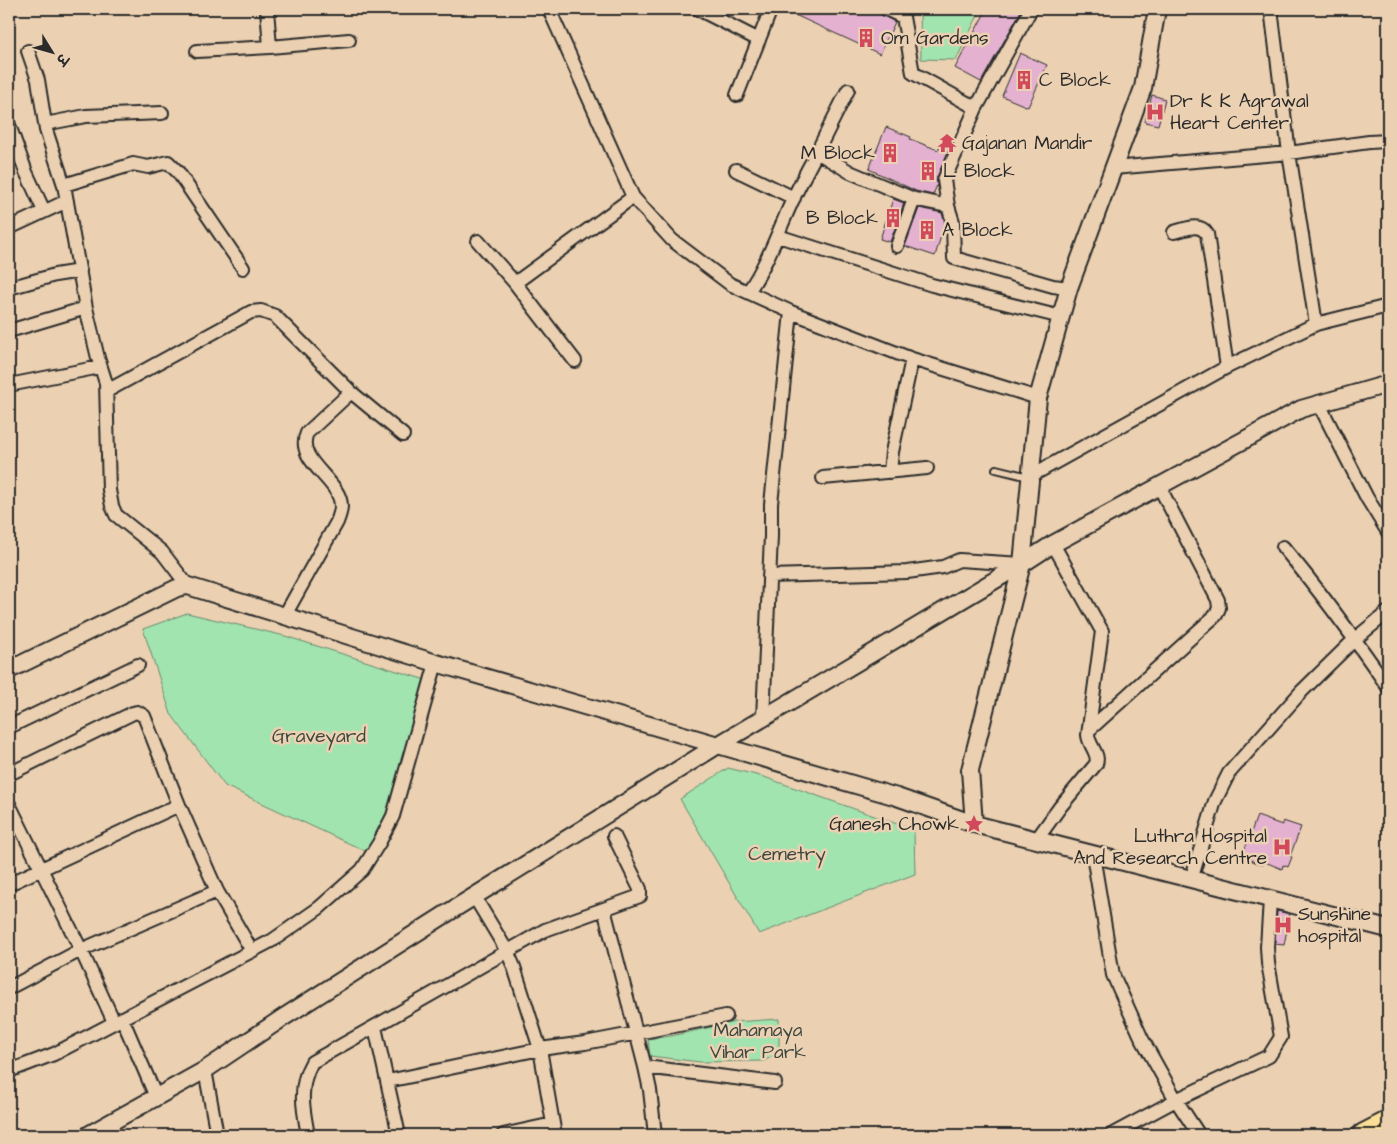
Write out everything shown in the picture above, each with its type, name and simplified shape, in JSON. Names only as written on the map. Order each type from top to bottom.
[{"type":"highway","points":[[1363,1135],[1388,1122]]},
{"type":"street","points":[[267,9],[270,48]]},
{"type":"street","points":[[549,9],[633,197],[672,240],[730,284],[791,312],[912,359],[1038,398]]},
{"type":"street","points":[[698,9],[759,40]]},
{"type":"street","points":[[737,95],[771,9]]},
{"type":"street","points":[[886,9],[903,17],[913,73],[976,108]]},
{"type":"street","points":[[1031,9],[976,108],[944,180],[948,206],[953,222],[954,258],[1053,286],[1069,288]]},
{"type":"street","points":[[974,824],[970,770],[1022,564],[1038,398],[1069,288],[1142,88],[1157,9]]},
{"type":"street","points":[[1271,9],[1289,153],[1316,324]]},
{"type":"street","points":[[197,51],[270,48],[349,40]]},
{"type":"street","points":[[28,50],[38,80],[50,147],[64,185],[86,308],[107,391],[108,490],[113,511],[162,552],[188,586]]},
{"type":"street","points":[[748,292],[778,236],[794,198],[848,90]]},
{"type":"street","points":[[45,124],[86,116],[162,113]]},
{"type":"street","points":[[9,125],[26,172],[44,210]]},
{"type":"street","points":[[1113,168],[1289,153],[1388,141]]},
{"type":"street","points":[[817,152],[850,172],[914,199],[948,206]]},
{"type":"street","points":[[64,185],[133,164],[148,167],[168,162],[178,172],[243,268]]},
{"type":"street","points":[[736,170],[794,198]]},
{"type":"street","points":[[515,283],[633,197]]},
{"type":"street","points":[[897,246],[914,199]]},
{"type":"street","points":[[9,228],[44,210],[67,201]]},
{"type":"street","points":[[1174,232],[1197,226],[1202,228],[1207,234],[1227,367]]},
{"type":"street","points":[[778,236],[932,285],[1060,317]]},
{"type":"street","points":[[478,241],[515,283],[575,360]]},
{"type":"street","points":[[9,288],[80,270]]},
{"type":"street","points":[[1029,477],[1227,367],[1316,324],[1388,306]]},
{"type":"street","points":[[9,331],[86,308]]},
{"type":"street","points":[[107,391],[255,310],[261,310],[275,316],[351,392],[403,435]]},
{"type":"street","points":[[763,718],[771,504],[791,312]]},
{"type":"street","points":[[890,472],[892,452],[912,359]]},
{"type":"street","points":[[9,386],[100,367]]},
{"type":"street","points":[[88,1135],[205,1070],[284,1016],[474,896],[718,745],[1053,544],[1301,409],[1388,384]]},
{"type":"street","points":[[285,615],[337,522],[341,506],[340,499],[335,491],[305,450],[305,438],[351,392]]},
{"type":"street","points":[[1319,404],[1367,498],[1388,532]]},
{"type":"street","points":[[823,478],[927,468]]},
{"type":"street","points":[[1089,730],[1216,615],[1218,611],[1218,600],[1159,486]]},
{"type":"street","points":[[1036,839],[1098,762],[1097,755],[1089,741],[1089,730],[1102,631],[1053,544]]},
{"type":"street","points":[[1284,547],[1356,639],[1388,687]]},
{"type":"street","points":[[769,576],[906,572],[943,566],[959,560],[1022,564]]},
{"type":"street","points":[[9,670],[177,588],[188,586],[436,663],[896,797],[974,824],[1388,929]]},
{"type":"street","points":[[1191,880],[1215,801],[1230,773],[1301,692],[1356,639],[1388,612]]},
{"type":"street","points":[[9,1071],[54,1054],[284,933],[319,908],[362,870],[393,816],[436,663]]},
{"type":"street","points":[[9,727],[138,665]]},
{"type":"street","points":[[9,774],[136,712],[144,716],[179,805],[218,891],[252,951]]},
{"type":"street","points":[[9,804],[156,1097]]},
{"type":"street","points":[[9,884],[179,805]]},
{"type":"street","points":[[308,1135],[304,1114],[303,1084],[305,1075],[312,1062],[545,930],[638,897],[641,891],[614,836]]},
{"type":"street","points":[[1093,855],[1113,975],[1142,1039],[1176,1100],[1199,1135]]},
{"type":"street","points":[[9,988],[81,950],[218,891]]},
{"type":"street","points":[[474,896],[507,951],[514,967],[540,1050],[554,1130],[503,1135]]},
{"type":"street","points":[[1111,1135],[1176,1100],[1269,1056],[1282,1037],[1268,962],[1270,900]]},
{"type":"street","points":[[604,909],[645,1067],[650,1090],[655,1135]]},
{"type":"street","points":[[388,1081],[540,1050],[636,1034],[726,1016]]},
{"type":"street","points":[[375,1027],[399,1135]]},
{"type":"street","points":[[645,1067],[775,1083]]},
{"type":"street","points":[[205,1070],[217,1135]]},
{"type":"lane","points":[[996,469],[1029,477]]},
{"type":"green space","points":[[920,9],[981,9],[956,60],[921,59]]},
{"type":"green space","name":"Graveyard","points":[[187,613],[285,636],[429,681],[374,855],[225,786],[171,714],[143,629]]},
{"type":"green space","name":"Cemetry","points":[[728,768],[764,777],[914,830],[915,874],[759,934],[680,799]]},
{"type":"green space","name":"Mahamaya Vihar Park","points":[[779,1019],[779,1053],[764,1061],[700,1062],[650,1056],[648,1039],[671,1036],[734,1022]]},
{"type":"building","name":"Om Gardens","points":[[782,9],[870,9],[895,22],[880,54]]},
{"type":"building","points":[[987,9],[1022,9],[981,82],[955,68]]},
{"type":"building","name":"C Block","points":[[1020,53],[1047,65],[1028,107],[1002,96]]},
{"type":"building","points":[[1152,95],[1165,99],[1158,125],[1145,122]]},
{"type":"building","points":[[886,127],[938,150],[945,134],[954,138],[937,177],[937,185],[933,195],[916,191],[869,169]]},
{"type":"building","name":"B Block","points":[[893,199],[904,203],[890,242],[880,239]]},
{"type":"building","name":"A Block","points":[[919,208],[942,213],[945,223],[935,256],[905,246]]},
{"type":"building","points":[[1257,816],[1282,825],[1283,821],[1301,827],[1288,867],[1283,865],[1282,869],[1265,862],[1263,865],[1247,859],[1248,856],[1243,854]]},
{"type":"building","points":[[1277,911],[1290,914],[1284,945],[1275,944]]},
{"type":"place","name":"Om Gardens","points":[[866,38]]},
{"type":"place","name":"C Block","points":[[1024,80]]},
{"type":"place","name":"Dr K K Agrawal Heart Center","points":[[1155,112]]},
{"type":"place","name":"Gajanan Mandir","points":[[947,143]]},
{"type":"place","name":"M Block","points":[[890,153]]},
{"type":"place","name":"L Block","points":[[928,171]]},
{"type":"place","name":"B Block","points":[[893,218]]},
{"type":"place","name":"A Block","points":[[927,230]]},
{"type":"place","name":"Ganesh Chowk","points":[[974,824]]},
{"type":"place","name":"Luthra Hospital And Research Centre","points":[[1282,847]]},
{"type":"place","name":"Sunshine hospital","points":[[1283,925]]}]
